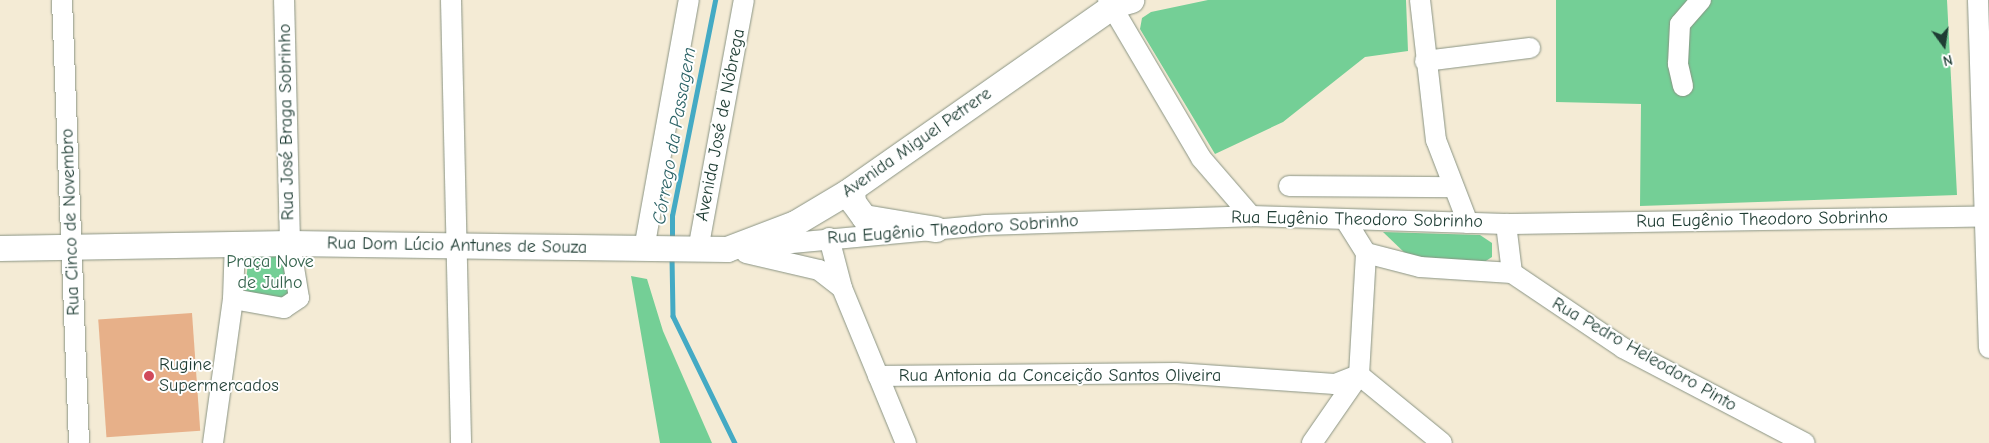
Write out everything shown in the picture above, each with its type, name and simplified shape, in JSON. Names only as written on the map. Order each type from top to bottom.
[{"type":"main road","name":"Avenida Miguel Petrere","points":[[693,249],[727,250],[795,223],[852,189],[1118,2]]},
{"type":"main road","points":[[852,189],[853,202],[864,217],[936,229]]},
{"type":"main road","name":"Rua Dom Lúcio Antunes de Souza","points":[[0,248],[290,243],[456,244],[650,250],[693,249]]},
{"type":"street","name":"Rua Cinco de Novembro","points":[[62,0],[79,443]]},
{"type":"street","name":"Rua José Braga Sobrinho","points":[[284,0],[290,243]]},
{"type":"street","points":[[451,0],[461,443]]},
{"type":"street","points":[[650,250],[689,0]]},
{"type":"street","name":"Avenida José de Nóbrega","points":[[693,249],[744,0]]},
{"type":"street","points":[[1420,0],[1425,61],[1436,140],[1452,187],[1468,223]]},
{"type":"street","points":[[1683,86],[1678,64],[1680,24],[1701,0]]},
{"type":"street","points":[[1978,0],[1989,348]]},
{"type":"street","points":[[1118,2],[1201,158],[1251,216]]},
{"type":"street","points":[[1425,61],[1530,48]]},
{"type":"street","points":[[1289,186],[1452,187]]},
{"type":"street","name":"Rua Eugênio Theodoro Sobrinho","points":[[727,250],[829,238],[936,229],[1251,216],[1506,224],[1986,216]]},
{"type":"street","points":[[1312,443],[1360,375],[1366,252],[1345,219]]},
{"type":"street","points":[[1366,252],[1420,267],[1512,273],[1506,224]]},
{"type":"street","points":[[829,238],[842,288],[906,443]]},
{"type":"street","points":[[213,443],[233,299],[235,243]]},
{"type":"street","points":[[233,299],[284,308],[297,304],[290,243]]},
{"type":"street","points":[[727,250],[819,270],[842,288]]},
{"type":"street","name":"Rua Pedro Heleodoro Pinto","points":[[1512,273],[1623,348],[1805,443]]},
{"type":"street","name":"Rua Antonia da Conceição Santos Oliveira","points":[[878,376],[1176,373],[1334,384],[1360,375]]},
{"type":"street","points":[[1360,375],[1442,443]]},
{"type":"green space","points":[[1208,0],[1406,0],[1408,51],[1365,57],[1283,122],[1215,154],[1140,29],[1142,18],[1151,12]]},
{"type":"green space","points":[[1556,0],[1947,0],[1957,195],[1640,206],[1641,104],[1556,102]]},
{"type":"green space","points":[[1383,232],[1480,235],[1492,243],[1492,257],[1481,264],[1408,256]]},
{"type":"green space","name":"Praça Nove de Julho","points":[[291,252],[291,292],[286,300],[245,291],[249,253]]},
{"type":"green space","points":[[631,276],[647,279],[663,331],[712,443],[660,443]]},
{"type":"building","name":"Rugine Supermercados","points":[[192,313],[200,431],[106,437],[98,320]]},
{"type":"waterway","name":"Córrego da Passagem","points":[[672,242],[672,216],[715,0]]},
{"type":"waterway","name":"Córrego da Passagem","points":[[672,257],[673,316],[735,443]]},
{"type":"place","name":"Rugine Supermercados","points":[[149,376]]}]
